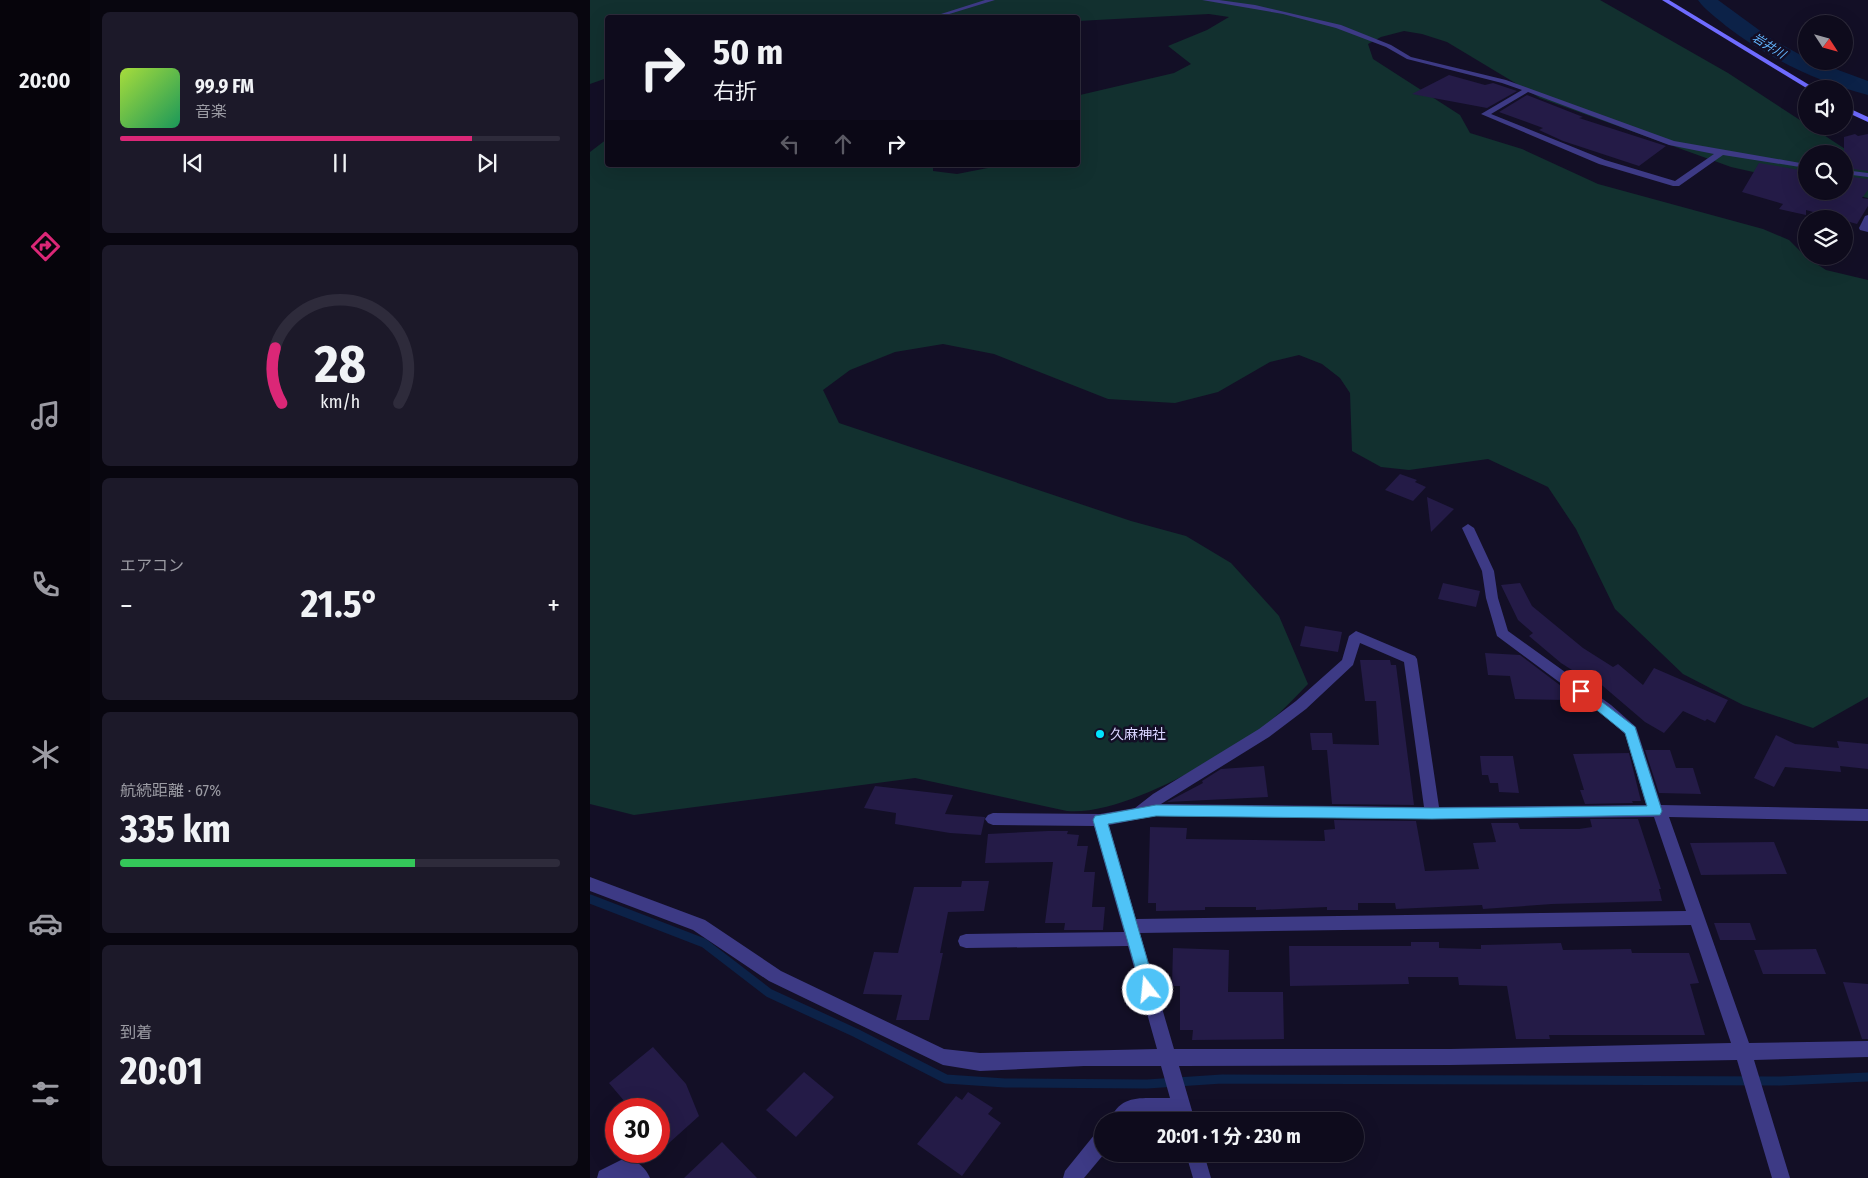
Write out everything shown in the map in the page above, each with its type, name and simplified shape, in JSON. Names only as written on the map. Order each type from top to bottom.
[{"type":"main road","points":[[1665,0],[1798,80]]},
{"type":"main road","points":[[1853,112],[1868,120]]},
{"type":"street","points":[[944,14],[992,0]]},
{"type":"street","points":[[1205,0],[1316,21],[1397,50],[1409,58],[1489,77],[1649,136],[1721,153],[1798,165]]},
{"type":"street","points":[[1527,90],[1485,114],[1602,162],[1676,184],[1721,153]]},
{"type":"street","points":[[1853,173],[1868,175]]},
{"type":"street","points":[[1868,218],[1863,228],[1868,229]]},
{"type":"street","points":[[1468,528],[1488,571],[1492,598],[1502,633],[1606,709],[1631,730],[1657,811],[1743,1052],[1781,1178]]},
{"type":"street","points":[[1138,814],[1158,798],[1264,733],[1301,705],[1348,662],[1356,636],[1410,659],[1432,814]]},
{"type":"street","points":[[992,819],[1100,820],[1156,810],[1432,814],[1657,811],[1868,815]]},
{"type":"street","points":[[1100,820],[1183,1112]]},
{"type":"street","points":[[590,884],[699,925],[775,976],[943,1057],[980,1062],[1168,1058],[1450,1057],[1868,1049]]},
{"type":"street","points":[[966,941],[1132,932],[1696,918]]},
{"type":"street","points":[[1126,1112],[1130,1108],[1166,1112]]},
{"type":"street","points":[[1072,1178],[1094,1151]]},
{"type":"street","points":[[1197,1162],[1202,1178]]},
{"type":"street","points":[[606,1178],[627,1166],[641,1178]]},
{"type":"green space","points":[[590,0],[1600,0],[1728,73],[1798,119],[1798,135],[1824,135],[1839,145],[1798,145],[1798,182],[1731,167],[1540,98],[1447,42],[1422,34],[1404,31],[1381,37],[1368,44],[1373,59],[1460,115],[1470,133],[1522,149],[1598,184],[1763,229],[1789,240],[1798,249],[1798,265],[1818,265],[1826,270],[1868,280],[1868,697],[1813,728],[1743,705],[1683,674],[1615,609],[1576,529],[1548,487],[1488,459],[1409,470],[1381,467],[1352,451],[1350,393],[1340,378],[1322,364],[1299,355],[1270,362],[1218,392],[1175,403],[1108,399],[994,354],[943,344],[895,352],[850,370],[823,390],[839,423],[1131,521],[1186,536],[1231,563],[1279,616],[1308,684],[1262,728],[1206,763],[1159,788],[1134,798],[1110,806],[1087,810],[1067,811],[915,778],[634,815],[590,804],[590,152],[605,141],[605,167],[933,167],[933,171],[957,174],[993,167],[1080,167],[1080,95],[1174,73],[1191,64],[1168,46],[1207,30],[1229,17],[1209,14],[1080,21],[1080,15],[605,15],[605,79],[590,84]]},
{"type":"green space","points":[[1853,154],[1868,164],[1868,198],[1853,195]]},
{"type":"building","points":[[1449,75],[1485,85],[1493,83],[1517,91],[1487,108],[1412,94]]},
{"type":"building","points":[[1527,95],[1583,117],[1579,118],[1666,146],[1639,166],[1563,141],[1539,130],[1543,128],[1499,112]]},
{"type":"building","points":[[1868,134],[1868,171],[1853,169],[1853,145],[1844,145],[1844,137],[1853,135],[1858,136]]},
{"type":"building","points":[[1759,163],[1798,170],[1798,200],[1853,200],[1853,177],[1868,179],[1868,190],[1862,198],[1868,199],[1868,206],[1857,224],[1853,223],[1853,210],[1798,210],[1798,213],[1779,209],[1783,204],[1742,192]]},
{"type":"building","points":[[1400,474],[1417,480],[1415,482],[1426,487],[1413,501],[1385,490]]},
{"type":"building","points":[[1427,497],[1454,509],[1431,532]]},
{"type":"building","points":[[1443,583],[1480,591],[1476,607],[1438,599]]},
{"type":"building","points":[[1520,583],[1532,606],[1583,648],[1613,667],[1618,664],[1643,685],[1654,668],[1728,700],[1715,723],[1707,719],[1705,721],[1683,711],[1664,733],[1645,722],[1590,675],[1586,679],[1561,663],[1529,636],[1533,633],[1518,620],[1501,585]]},
{"type":"building","points":[[1305,626],[1342,632],[1338,652],[1300,646]]},
{"type":"building","points":[[1485,653],[1520,655],[1561,686],[1565,700],[1515,699],[1510,676],[1488,675]]},
{"type":"building","points":[[1360,660],[1390,660],[1391,665],[1396,665],[1414,805],[1332,804],[1327,750],[1312,750],[1310,733],[1332,733],[1333,744],[1379,745],[1376,701],[1365,701]]},
{"type":"building","points":[[1776,735],[1795,744],[1839,748],[1837,741],[1868,744],[1868,769],[1840,766],[1841,772],[1785,767],[1774,787],[1754,778]]},
{"type":"building","points":[[1645,750],[1670,750],[1676,768],[1693,768],[1701,794],[1659,793]]},
{"type":"building","points":[[1629,753],[1641,801],[1632,801],[1633,803],[1585,804],[1580,790],[1584,790],[1573,754]]},
{"type":"building","points":[[1480,756],[1513,756],[1519,793],[1499,792],[1498,783],[1490,783],[1488,775],[1482,775]]},
{"type":"building","points":[[1264,766],[1268,797],[1167,802],[1203,783],[1202,781],[1221,769]]},
{"type":"building","points":[[875,786],[953,795],[945,814],[985,817],[981,835],[950,833],[895,824],[896,813],[864,808]]},
{"type":"building","points":[[1590,819],[1638,819],[1661,889],[1659,889],[1662,901],[1552,904],[1483,909],[1482,905],[1396,909],[1395,903],[1358,903],[1358,910],[1327,910],[1327,907],[1256,910],[1256,907],[1205,907],[1205,910],[1156,911],[1156,903],[1148,903],[1150,827],[1187,828],[1186,839],[1325,841],[1324,830],[1335,829],[1334,820],[1416,821],[1425,871],[1479,869],[1473,843],[1496,842],[1491,823],[1518,823],[1520,829],[1579,829],[1592,827]]},
{"type":"building","points":[[1068,831],[1067,834],[1079,835],[1077,846],[1088,846],[1084,872],[1095,872],[1092,907],[1105,907],[1103,930],[1064,930],[1065,923],[1045,923],[1053,862],[985,863],[988,834]]},
{"type":"building","points":[[1774,842],[1787,874],[1701,875],[1690,843]]},
{"type":"building","points":[[962,881],[989,881],[984,911],[948,912],[940,953],[943,953],[929,1020],[896,1020],[902,995],[863,994],[874,952],[898,953],[914,887],[961,887]]},
{"type":"building","points":[[1714,923],[1750,923],[1756,940],[1720,940]]},
{"type":"building","points":[[1411,942],[1439,942],[1439,948],[1481,949],[1481,945],[1561,943],[1563,950],[1631,949],[1632,953],[1689,953],[1699,983],[1690,984],[1705,1035],[1549,1035],[1550,1039],[1516,1039],[1507,986],[1459,985],[1458,977],[1408,977],[1409,984],[1290,986],[1289,946],[1411,946]]},
{"type":"building","points":[[1173,948],[1229,950],[1228,992],[1283,992],[1284,1039],[1192,1040],[1193,1030],[1180,1030],[1180,986],[1172,986]]},
{"type":"building","points":[[1816,949],[1826,974],[1763,974],[1754,950]]},
{"type":"building","points":[[1843,982],[1868,984],[1868,1039],[1862,1039]]},
{"type":"building","points":[[653,1047],[686,1084],[699,1116],[670,1142],[670,1098],[622,1098],[609,1083]]},
{"type":"building","points":[[804,1072],[834,1097],[796,1137],[766,1110]]},
{"type":"building","points":[[968,1092],[993,1108],[988,1114],[1001,1123],[962,1176],[917,1144],[956,1096],[962,1100]]},
{"type":"building","points":[[722,1142],[757,1178],[684,1178]]},
{"type":"waterway","name":"岩井川","points":[[1707,0],[1743,30],[1782,54],[1824,73],[1868,88]]},
{"type":"waterway","points":[[590,899],[704,943],[769,993],[856,1033],[946,1079],[1005,1083],[1147,1084],[1222,1079],[1780,1081],[1868,1077]]},
{"type":"place","name":"久麻神社","points":[[1100,734]]},
{"type":"route","points":[[1148,990],[1100,820],[1156,810],[1432,814],[1656,811],[1631,730],[1581,691]]}]
